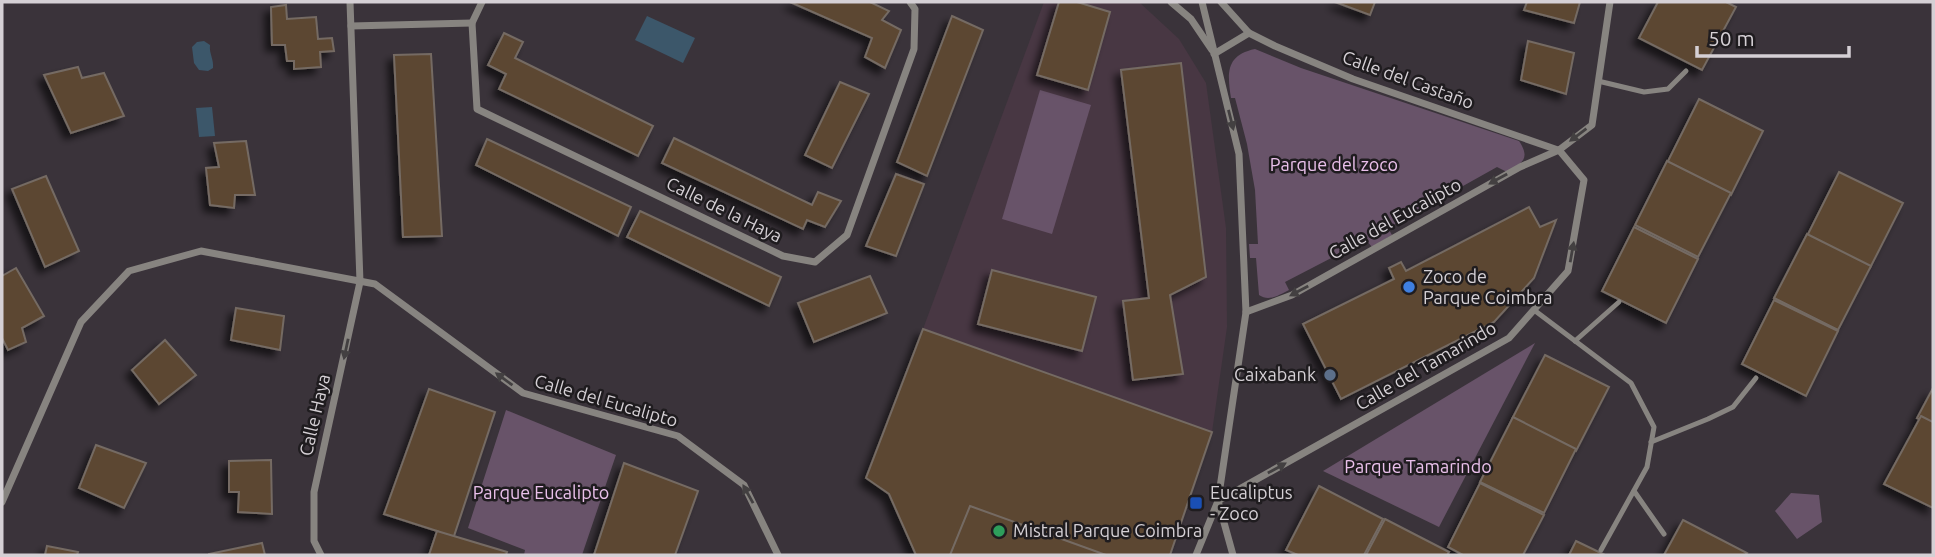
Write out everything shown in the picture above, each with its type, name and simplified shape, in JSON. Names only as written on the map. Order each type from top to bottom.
[{"type":"street","points":[[350,2],[360,282]]},
{"type":"street","name":"Calle de la Haya","points":[[482,2],[472,23],[477,109],[783,256],[815,261],[847,235],[914,49],[915,9],[910,2]]},
{"type":"street","points":[[1171,2],[1191,19],[1214,54]]},
{"type":"street","points":[[1196,555],[1218,501],[1247,313],[1239,154],[1202,2]]},
{"type":"street","name":"Calle del Castaño","points":[[1221,2],[1248,33],[1353,79],[1559,150]]},
{"type":"street","points":[[1559,150],[1592,125],[1610,2]]},
{"type":"street","points":[[351,26],[472,23]]},
{"type":"street","points":[[1214,54],[1248,33]]},
{"type":"street","name":"Calle del Eucalipto","points":[[1247,313],[1292,295],[1520,167],[1559,150]]},
{"type":"street","name":"Calle del Tamarindo","points":[[1218,501],[1509,338],[1568,271],[1584,180],[1559,150]]},
{"type":"street","name":"Calle del Eucalipto","points":[[2,502],[81,322],[129,271],[201,251],[375,284],[523,393],[678,436],[744,485],[778,555]]},
{"type":"street","name":"Calle Haya","points":[[321,555],[314,541],[314,492],[360,282]]},
{"type":"street","points":[[1218,501],[1233,555]]},
{"type":"lane","points":[[1598,81],[1644,92],[1668,89],[1686,71]]},
{"type":"lane","points":[[1574,341],[1619,302]]},
{"type":"lane","points":[[1534,310],[1632,383],[1654,427],[1647,467],[1601,550]]},
{"type":"lane","points":[[1651,442],[1733,407],[1756,378]]},
{"type":"lane","points":[[1633,491],[1664,534]]},
{"type":"shaded area","points":[[1044,2],[1139,2],[1179,39],[1206,83],[1226,228],[1227,327],[1212,432],[923,329]]},
{"type":"green space","name":"Parque del zoco","points":[[1255,49],[1301,68],[1519,141],[1523,147],[1523,160],[1507,172],[1497,167],[1388,228],[1392,235],[1372,247],[1366,240],[1285,282],[1289,290],[1274,297],[1263,297],[1259,295],[1256,258],[1250,258],[1249,244],[1258,244],[1255,190],[1247,144],[1235,98],[1231,98],[1229,81],[1231,66],[1238,56]]},
{"type":"green space","points":[[1040,90],[1091,105],[1052,234],[1002,219]]},
{"type":"green space","name":"Parque Tamarindo","points":[[1535,343],[1439,527],[1323,471]]},
{"type":"green space","name":"Parque Eucalipto","points":[[506,410],[616,455],[582,555],[524,555],[525,550],[468,528]]},
{"type":"green space","points":[[1791,493],[1819,495],[1822,522],[1797,539],[1775,511]]},
{"type":"water","points":[[647,16],[695,38],[683,63],[635,40]]},
{"type":"water","points":[[204,41],[210,45],[213,62],[213,68],[208,71],[199,70],[194,63],[192,47],[197,42]]},
{"type":"water","points":[[212,107],[215,136],[199,137],[196,108]]},
{"type":"building","points":[[790,2],[870,2],[889,11],[882,20],[901,30],[885,68],[865,57],[872,38]]},
{"type":"building","points":[[1059,2],[1077,2],[1110,12],[1088,90],[1037,75]]},
{"type":"building","points":[[1335,2],[1375,2],[1370,15]]},
{"type":"building","points":[[1527,2],[1580,2],[1574,23],[1524,10]]},
{"type":"building","points":[[1658,2],[1726,2],[1736,7],[1702,70],[1639,38]]},
{"type":"building","points":[[286,5],[287,19],[316,17],[318,39],[332,38],[334,51],[320,52],[321,67],[294,69],[294,61],[287,61],[285,45],[272,45],[271,7]]},
{"type":"building","points":[[952,16],[983,30],[927,176],[897,162]]},
{"type":"building","points":[[504,33],[523,42],[515,58],[653,126],[638,156],[499,89],[506,74],[488,65]]},
{"type":"building","points":[[1528,41],[1574,53],[1566,94],[1521,80]]},
{"type":"building","points":[[431,54],[442,236],[403,237],[394,55]]},
{"type":"building","points":[[1181,63],[1206,277],[1170,295],[1183,374],[1133,380],[1123,301],[1149,298],[1121,70]]},
{"type":"building","points":[[78,67],[82,78],[104,73],[124,116],[71,133],[44,75]]},
{"type":"building","points":[[840,82],[869,94],[832,168],[805,155]]},
{"type":"building","points":[[1699,99],[1763,131],[1731,195],[1667,163]]},
{"type":"building","points":[[674,138],[812,205],[818,192],[841,201],[825,227],[807,220],[803,229],[662,163]]},
{"type":"building","points":[[487,139],[631,207],[618,236],[476,165]]},
{"type":"building","points":[[246,141],[255,195],[235,195],[234,208],[210,205],[206,168],[219,167],[214,143]]},
{"type":"building","points":[[1667,161],[1731,193],[1698,257],[1635,225]]},
{"type":"building","points":[[1839,172],[1903,203],[1870,268],[1807,236]]},
{"type":"building","points":[[896,174],[924,184],[896,256],[866,246]]},
{"type":"building","points":[[46,176],[79,251],[45,267],[12,189]]},
{"type":"building","points":[[1529,207],[1540,227],[1556,220],[1534,278],[1494,322],[1341,399],[1303,324],[1394,279],[1389,268],[1401,262],[1406,271]]},
{"type":"building","points":[[640,211],[781,277],[769,306],[627,237]]},
{"type":"building","points":[[1634,227],[1698,259],[1666,323],[1602,291]]},
{"type":"building","points":[[1807,234],[1871,266],[1838,330],[1774,298]]},
{"type":"building","points":[[16,268],[44,316],[22,328],[26,342],[8,350],[2,338],[2,276]]},
{"type":"building","points":[[992,270],[1096,297],[1082,351],[978,324]]},
{"type":"building","points":[[870,276],[887,313],[814,342],[798,303]]},
{"type":"building","points":[[1774,300],[1838,331],[1806,396],[1742,364]]},
{"type":"building","points":[[236,308],[284,316],[280,350],[231,340]]},
{"type":"building","points":[[923,329],[1212,432],[1170,555],[916,555],[889,494],[866,478]]},
{"type":"building","points":[[165,340],[196,375],[159,404],[132,370]]},
{"type":"building","points":[[1545,355],[1609,387],[1576,451],[1512,419]]},
{"type":"building","points":[[1933,388],[1933,427],[1917,418]]},
{"type":"building","points":[[429,389],[495,412],[453,539],[384,514]]},
{"type":"building","points":[[1921,416],[1933,422],[1933,508],[1884,484]]},
{"type":"building","points":[[1513,417],[1576,449],[1544,513],[1480,482]]},
{"type":"building","points":[[96,445],[146,463],[124,508],[79,488]]},
{"type":"building","points":[[271,460],[272,514],[238,512],[239,492],[229,492],[229,461]]},
{"type":"building","points":[[624,463],[698,491],[675,555],[594,555]]},
{"type":"building","points":[[1480,483],[1544,515],[1523,555],[1463,555],[1448,547]]},
{"type":"building","points":[[1319,486],[1383,519],[1364,555],[1298,555],[1286,550]]},
{"type":"building","name":"Mistral Parque Coimbra","points":[[970,506],[1106,555],[950,555]]},
{"type":"building","points":[[1385,519],[1449,552],[1447,555],[1366,555]]},
{"type":"building","points":[[1683,520],[1747,553],[1664,555]]},
{"type":"building","points":[[437,531],[507,552],[506,555],[429,555]]},
{"type":"building","points":[[1576,541],[1605,555],[1569,555]]},
{"type":"building","points":[[262,543],[265,555],[209,555],[209,554]]},
{"type":"building","points":[[47,546],[78,552],[77,555],[45,555]]},
{"type":"place","name":"Zoco de Parque Coimbra","points":[[1409,287]]},
{"type":"place","name":"Caixabank","points":[[1330,375]]},
{"type":"place","name":"Eucaliptus - Zoco","points":[[1196,503]]},
{"type":"place","name":"Mistral Parque Coimbra","points":[[999,531]]}]
